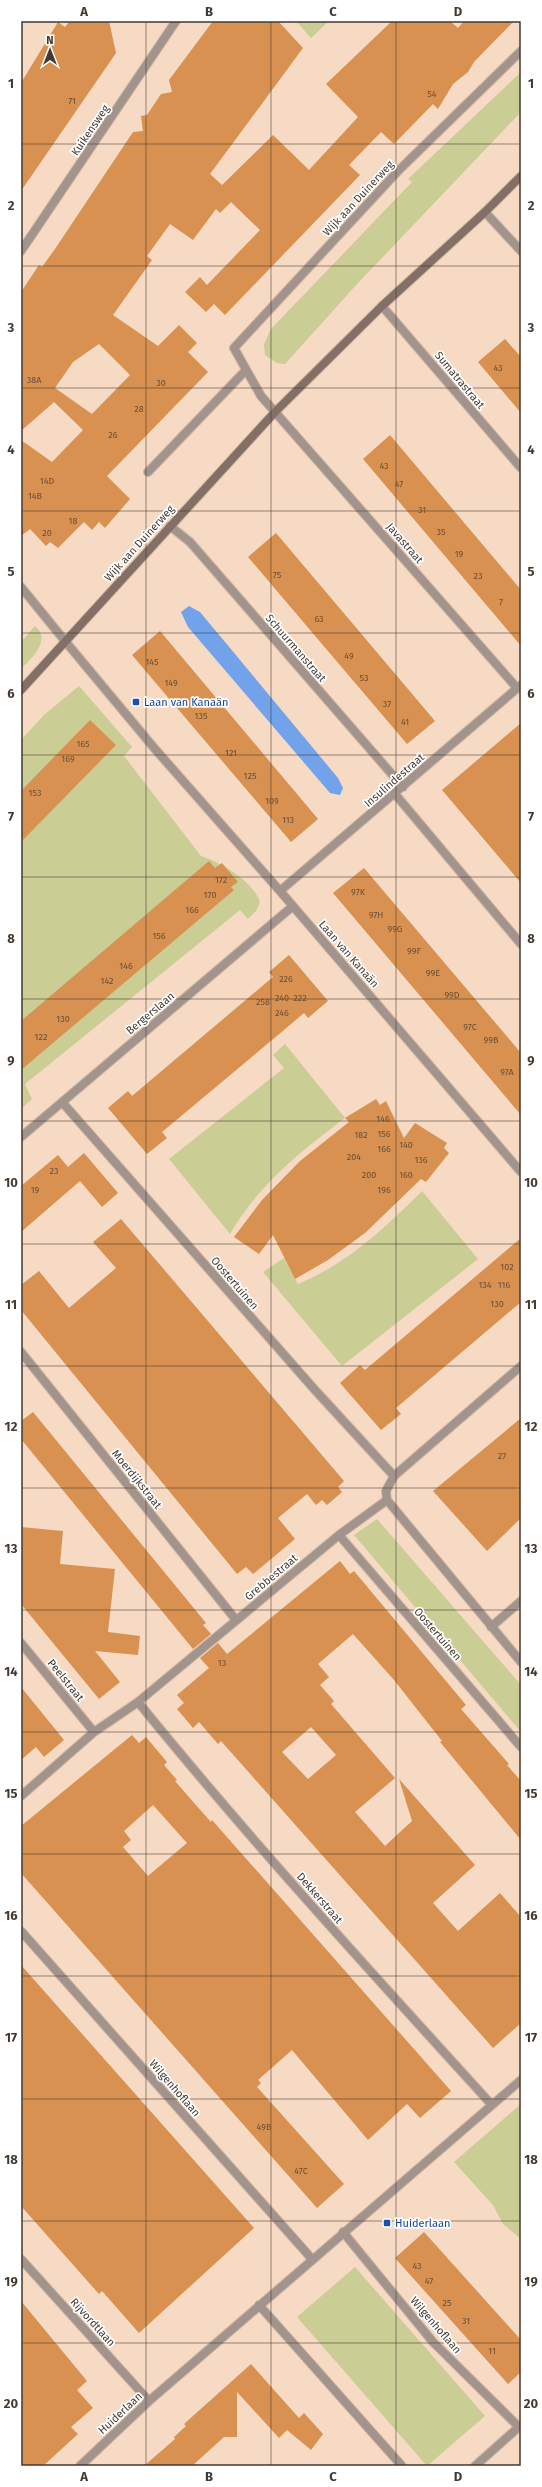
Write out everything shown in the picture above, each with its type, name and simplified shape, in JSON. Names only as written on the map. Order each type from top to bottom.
[{"type":"main road","name":"Wijk aan Duinerweg","points":[[21,690],[275,412],[382,306],[485,212],[521,176]]},
{"type":"street","name":"Kuikensweg","points":[[21,251],[176,21]]},
{"type":"street","name":"Wijk aan Duinerweg","points":[[275,412],[261,396],[234,348],[397,172],[521,51]]},
{"type":"street","points":[[485,212],[521,251]]},
{"type":"street","name":"Sumatrastraat","points":[[382,306],[521,468]]},
{"type":"street","points":[[148,472],[246,370]]},
{"type":"street","name":"Javastraat","points":[[275,412],[519,686]]},
{"type":"street","name":"Schuurmanstraat","points":[[170,526],[190,542],[403,787]]},
{"type":"street","name":"Laan van Kanaän","points":[[21,587],[155,749],[293,906],[521,1172]]},
{"type":"street","name":"Insulindestraat","points":[[280,891],[395,794],[519,686]]},
{"type":"street","points":[[395,794],[521,944]]},
{"type":"street","name":"Bergerslaan","points":[[21,1137],[293,906]]},
{"type":"street","name":"Oostertuinen","points":[[62,1102],[315,1390],[394,1476]]},
{"type":"street","name":"Moerdijkstraat","points":[[21,1352],[236,1620]]},
{"type":"street","points":[[521,1366],[394,1476],[386,1491],[387,1500],[521,1662]]},
{"type":"street","name":"Grebbestraat","points":[[21,1796],[94,1732],[138,1702],[338,1535],[387,1500]]},
{"type":"street","name":"Oostertuinen","points":[[338,1535],[521,1747]]},
{"type":"street","points":[[491,1627],[521,1601]]},
{"type":"street","name":"Peelstraat","points":[[21,1642],[94,1732]]},
{"type":"street","name":"Dekkerstraat","points":[[138,1702],[194,1771],[342,1940],[491,2104]]},
{"type":"street","name":"Wilgenhoflaan","points":[[21,1931],[312,2259]]},
{"type":"street","name":"Huiderlaan","points":[[80,2466],[149,2400],[491,2104],[521,2080]]},
{"type":"street","name":"Wilgenhoflaan","points":[[343,2232],[433,2342],[520,2426]]},
{"type":"street","name":"Rijvordtlaan","points":[[21,2259],[149,2400]]},
{"type":"street","points":[[259,2305],[402,2466]]},
{"type":"street","points":[[475,2466],[520,2426]]},
{"type":"green space","points":[[296,21],[329,21],[311,38]]},
{"type":"green space","points":[[521,72],[521,112],[358,283],[285,364],[277,363],[265,355],[264,344],[271,329],[412,182],[408,179]]},
{"type":"green space","points":[[35,626],[40,631],[41,643],[34,655],[21,669],[21,642]]},
{"type":"green space","points":[[79,686],[132,747],[124,756],[201,856],[227,868],[244,880],[251,887],[260,902],[256,911],[248,919],[240,910],[25,1084],[32,1099],[21,1109],[21,740],[44,715]]},
{"type":"green space","points":[[285,1044],[345,1118],[312,1143],[267,1184],[241,1216],[230,1234],[169,1159],[284,1068],[273,1055]]},
{"type":"green space","points":[[422,1191],[478,1259],[342,1366],[263,1272],[284,1258],[298,1284],[316,1276],[349,1256],[364,1244]]},
{"type":"green space","points":[[377,1519],[521,1685],[521,1732],[354,1535]]},
{"type":"green space","points":[[521,2104],[521,2239],[503,2224],[493,2205],[454,2162]]},
{"type":"green space","points":[[355,2267],[485,2416],[427,2466],[297,2317]]},
{"type":"water","points":[[189,606],[200,612],[338,778],[343,788],[340,795],[330,793],[188,627],[181,612]]},
{"type":"building","points":[[70,21],[109,21],[116,53],[21,191],[21,83],[58,22],[65,27]]},
{"type":"building","points":[[213,21],[278,21],[303,48],[210,174],[222,185],[273,135],[309,170],[358,117],[326,84],[392,21],[450,21],[458,28],[464,21],[514,21],[474,62],[468,72],[453,84],[438,109],[433,104],[394,144],[381,132],[349,165],[360,175],[225,315],[214,304],[206,312],[185,292],[200,277],[207,285],[260,230],[231,202],[220,213],[216,209],[193,240],[170,224],[147,256],[152,260],[113,315],[158,346],[179,325],[197,343],[188,352],[208,372],[107,476],[130,499],[105,528],[99,522],[92,530],[84,522],[58,548],[50,542],[46,546],[30,529],[21,536],[21,440],[52,462],[83,430],[54,402],[21,431],[21,292],[39,265],[42,267],[55,249],[133,132],[143,131],[141,116],[147,115],[161,94],[172,92],[169,80]],"holes":[[[99,344],[130,375],[92,414],[55,388],[73,362]]]},
{"type":"building","points":[[505,339],[521,357],[521,413],[478,362]]},
{"type":"building","points":[[390,435],[521,590],[521,646],[363,459]]},
{"type":"building","points":[[276,533],[435,721],[407,744],[248,557]]},
{"type":"building","points":[[160,631],[318,819],[291,842],[132,655]]},
{"type":"building","points":[[90,720],[116,745],[21,842],[21,791]]},
{"type":"building","points":[[521,723],[521,883],[442,790]]},
{"type":"building","points":[[209,861],[215,868],[222,863],[238,882],[231,887],[234,890],[21,1070],[21,1021]]},
{"type":"building","points":[[364,868],[521,1053],[521,1115],[333,893]]},
{"type":"building","points":[[289,955],[328,1001],[308,1018],[304,1013],[162,1132],[167,1138],[147,1154],[108,1108],[128,1091],[132,1096],[273,977],[269,972]]},
{"type":"building","points":[[376,1099],[380,1105],[386,1101],[404,1138],[415,1123],[447,1143],[444,1148],[449,1153],[426,1182],[421,1179],[365,1233],[328,1260],[295,1279],[273,1235],[259,1254],[234,1237],[262,1200],[300,1161],[349,1122],[345,1118]]},
{"type":"building","points":[[84,1153],[118,1193],[102,1207],[80,1181],[21,1232],[21,1186],[58,1155],[68,1167]]},
{"type":"building","points":[[121,1219],[344,1481],[338,1487],[342,1492],[327,1505],[322,1500],[316,1505],[307,1494],[278,1518],[295,1539],[253,1574],[246,1567],[237,1574],[21,1310],[21,1285],[39,1271],[69,1308],[116,1268],[93,1242]]},
{"type":"building","points":[[521,1238],[521,1302],[396,1408],[401,1414],[381,1430],[340,1383],[360,1365],[365,1370]]},
{"type":"building","points":[[33,1412],[206,1623],[203,1625],[211,1634],[193,1649],[21,1439],[21,1421]]},
{"type":"building","points":[[521,1418],[521,1518],[487,1551],[433,1491]]},
{"type":"building","points":[[21,1527],[63,1531],[60,1564],[115,1569],[108,1632],[140,1636],[138,1655],[95,1651],[120,1682],[99,1699],[21,1604]]},
{"type":"building","points":[[340,1561],[350,1574],[354,1571],[466,1705],[461,1709],[509,1764],[507,1765],[521,1781],[521,1840],[440,1742],[442,1741],[394,1680],[353,1634],[318,1664],[329,1677],[320,1685],[334,1701],[331,1704],[395,1778],[355,1812],[385,1846],[412,1821],[399,1779],[475,1865],[433,1903],[458,1931],[500,1893],[521,1917],[521,2023],[493,2048],[221,1741],[218,1744],[199,1722],[193,1728],[177,1709],[184,1703],[177,1695],[209,1668],[200,1658],[218,1643],[227,1654]],"holes":[[[311,1727],[336,1755],[308,1779],[282,1752]]]},
{"type":"building","points":[[21,1687],[64,1740],[44,1757],[36,1747],[21,1760]]},
{"type":"building","points":[[132,1735],[139,1743],[146,1737],[167,1762],[164,1765],[177,1780],[175,1781],[211,1822],[212,1820],[451,2091],[420,2118],[407,2104],[368,2140],[292,2050],[258,2080],[261,2083],[257,2087],[344,2184],[317,2208],[21,1873],[21,1826]],"holes":[[[153,1805],[187,1843],[148,1876],[123,1847],[131,1840],[124,1831]]]},
{"type":"building","points":[[21,1965],[254,2228],[139,2333],[102,2291],[99,2294],[21,2206]]},
{"type":"building","points":[[424,2232],[521,2340],[521,2372],[508,2384],[395,2258]]},
{"type":"building","points":[[21,2301],[87,2381],[77,2390],[93,2408],[71,2427],[78,2434],[43,2466],[21,2466]]},
{"type":"building","points":[[251,2364],[299,2418],[304,2413],[323,2434],[311,2450],[287,2430],[279,2438],[237,2392],[237,2437],[224,2437],[192,2466],[144,2466],[175,2439],[174,2437],[186,2426],[184,2424]]},
{"type":"place","name":"Laan van Kanaän","points":[[136,702]]},
{"type":"place","name":"Huiderlaan","points":[[387,2223]]}]
